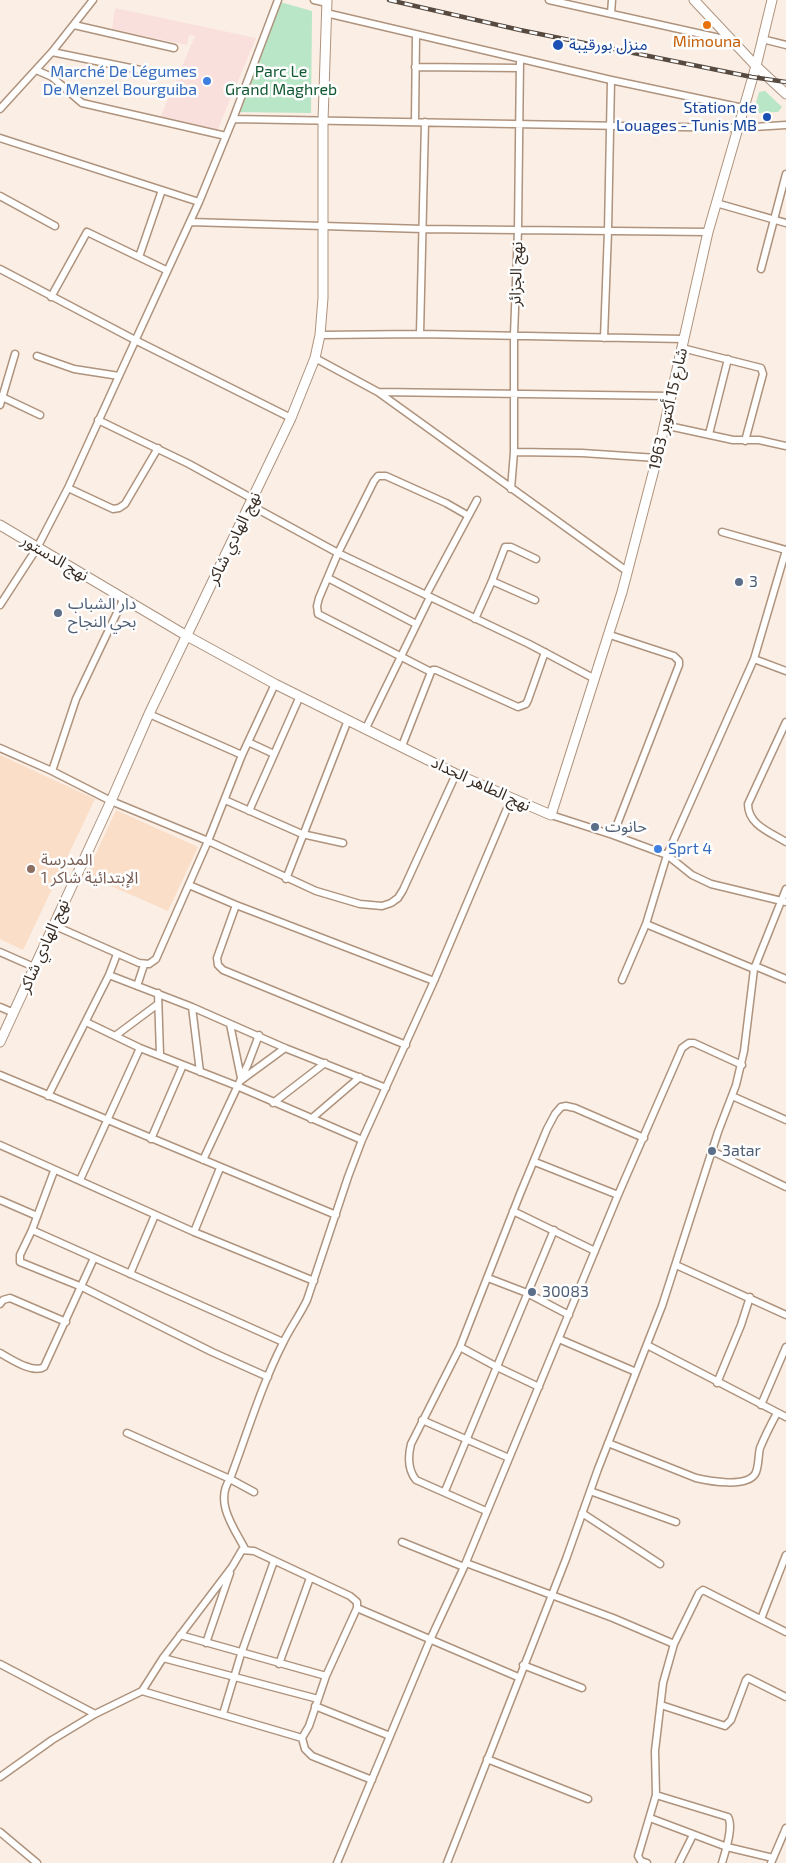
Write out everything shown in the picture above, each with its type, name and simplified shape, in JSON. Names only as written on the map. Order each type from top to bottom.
[{"type":"street","points":[[0,109],[52,52],[93,0]]},
{"type":"street","points":[[0,605],[37,548],[68,488],[166,270],[199,202],[234,119],[278,0]]},
{"type":"street","points":[[314,0],[327,2]]},
{"type":"street","points":[[549,0],[733,41]]},
{"type":"street","points":[[611,14],[612,0]]},
{"type":"street","points":[[694,0],[756,66],[786,94]]},
{"type":"street","name":"شارع 15 أكتوبر 1963","points":[[551,815],[610,635],[628,572],[657,458],[708,232],[756,66],[772,0]]},
{"type":"street","name":"نهج الهادي شاكر","points":[[0,1042],[149,714],[291,418],[315,358],[320,335],[323,298],[323,121],[327,2]]},
{"type":"street","points":[[326,13],[611,80],[743,108]]},
{"type":"street","points":[[74,25],[174,48]]},
{"type":"street","points":[[415,122],[416,35]]},
{"type":"street","points":[[762,39],[786,45]]},
{"type":"street","points":[[52,52],[155,73]]},
{"type":"street","name":"نهج الجزائر","points":[[511,489],[514,452],[514,335],[518,230],[520,59]]},
{"type":"street","points":[[415,67],[520,68]]},
{"type":"street","points":[[36,70],[52,77],[79,102],[86,105],[226,136]]},
{"type":"street","points":[[604,338],[611,80]]},
{"type":"street","points":[[234,119],[737,128],[786,126]]},
{"type":"street","points":[[420,334],[424,122]]},
{"type":"street","points":[[0,138],[199,202]]},
{"type":"street","points":[[761,269],[786,174]]},
{"type":"street","points":[[139,257],[162,190]]},
{"type":"street","points":[[0,196],[54,226]]},
{"type":"street","points":[[716,203],[786,223]]},
{"type":"street","points":[[190,222],[423,229],[708,232]]},
{"type":"street","points":[[51,297],[87,232],[166,270]]},
{"type":"street","points":[[0,269],[51,297],[291,418]]},
{"type":"street","points":[[320,335],[514,335],[604,338],[683,344],[762,368],[763,372],[745,441]]},
{"type":"street","points":[[0,405],[1,396],[15,354]]},
{"type":"street","points":[[37,356],[74,368],[119,376]]},
{"type":"street","points":[[315,358],[378,392],[628,572]]},
{"type":"street","points":[[709,434],[728,359]]},
{"type":"street","points":[[378,392],[671,396]]},
{"type":"street","points":[[1,396],[40,415]]},
{"type":"street","points":[[98,420],[158,448],[338,553],[545,652],[595,679]]},
{"type":"street","points":[[664,425],[733,440],[759,440],[786,446]]},
{"type":"street","points":[[68,488],[113,509],[119,508],[125,504],[158,448]]},
{"type":"street","points":[[514,452],[582,453],[657,458]]},
{"type":"street","points":[[431,672],[318,614],[317,603],[338,553],[374,481],[381,475],[390,477],[446,503],[467,515]]},
{"type":"street","points":[[366,728],[467,515],[477,500]]},
{"type":"street","name":"نهج الدستور","points":[[0,525],[187,636]]},
{"type":"street","points":[[622,980],[646,924],[667,855],[754,659],[786,550],[722,532]]},
{"type":"street","points":[[475,619],[506,546],[536,559]]},
{"type":"street","points":[[328,578],[416,624]]},
{"type":"street","points":[[492,581],[535,600]]},
{"type":"street","points":[[52,771],[76,699],[124,598]]},
{"type":"street","points":[[610,635],[674,656],[679,661],[613,835]]},
{"type":"street","name":"نهج الطاهر الحداد","points":[[187,636],[275,684],[456,774],[511,799],[551,815],[667,855],[692,875],[706,882],[784,901]]},
{"type":"street","points":[[402,746],[433,670],[513,705],[522,706],[528,700],[545,652]]},
{"type":"street","points":[[754,659],[786,672]]},
{"type":"street","points":[[53,926],[144,965],[153,962],[159,955],[208,841],[242,755],[275,684]]},
{"type":"street","points":[[249,811],[300,696]]},
{"type":"street","points":[[149,714],[242,755]]},
{"type":"street","points":[[286,879],[348,720]]},
{"type":"street","points":[[786,722],[748,804],[749,816],[753,821],[786,842]]},
{"type":"street","points":[[248,742],[274,754]]},
{"type":"street","points":[[0,748],[52,771],[111,801],[208,841],[286,879],[322,893],[360,904],[382,906],[398,898],[403,890],[456,774]]},
{"type":"street","points":[[245,1549],[224,1506],[224,1490],[230,1479],[268,1377],[284,1342],[301,1314],[362,1140],[434,982],[511,799]]},
{"type":"street","points":[[225,800],[302,834],[344,843]]},
{"type":"street","points":[[189,885],[236,906],[434,982]]},
{"type":"street","points":[[447,1863],[676,1265],[712,1151],[742,1065],[754,968],[784,901],[786,889]]},
{"type":"street","points":[[236,906],[217,958],[218,965],[223,970],[406,1045]]},
{"type":"street","points":[[646,924],[754,968],[786,978]]},
{"type":"street","points":[[0,952],[34,967]]},
{"type":"street","points":[[48,1096],[109,975],[117,954]]},
{"type":"street","points":[[137,986],[144,965]]},
{"type":"street","points":[[109,975],[158,993],[285,1048],[386,1088]]},
{"type":"street","points":[[158,993],[160,1055]]},
{"type":"street","points":[[115,1036],[158,1004]]},
{"type":"street","points":[[192,1007],[200,1072]]},
{"type":"street","points":[[0,1008],[14,1014]]},
{"type":"street","points":[[86,1022],[140,1048],[200,1072],[239,1082],[273,1103],[362,1140]]},
{"type":"street","points":[[230,1024],[239,1082]]},
{"type":"street","points":[[204,1160],[248,1064],[258,1036]]},
{"type":"street","points":[[337,1863],[430,1640],[465,1565],[673,1067],[685,1045],[694,1043],[742,1065]]},
{"type":"street","points":[[80,1180],[140,1048]]},
{"type":"street","points":[[239,1082],[285,1048]]},
{"type":"street","points":[[273,1103],[325,1063]]},
{"type":"street","points":[[151,1139],[183,1065]]},
{"type":"street","points":[[0,1076],[336,1215]]},
{"type":"street","points":[[311,1118],[360,1077]]},
{"type":"street","points":[[732,1096],[786,1120]]},
{"type":"street","points":[[486,1511],[445,1491],[420,1482],[413,1476],[409,1451],[422,1420],[460,1347],[513,1212],[555,1114],[561,1107],[575,1108],[644,1138]]},
{"type":"street","points":[[0,1146],[194,1232],[314,1281]]},
{"type":"street","points":[[712,1151],[786,1187]]},
{"type":"street","points":[[535,1162],[618,1195]]},
{"type":"street","points":[[194,1232],[220,1168]]},
{"type":"street","points":[[54,1171],[32,1230],[20,1255],[20,1262],[82,1287],[212,1352],[268,1377]]},
{"type":"street","points":[[0,1200],[37,1216]]},
{"type":"street","points":[[513,1212],[595,1251]]},
{"type":"street","points":[[130,1274],[155,1215]]},
{"type":"street","points":[[32,1230],[284,1342]]},
{"type":"street","points":[[445,1491],[554,1230]]},
{"type":"street","points":[[0,1353],[32,1369],[42,1370],[66,1322],[94,1258]]},
{"type":"street","points":[[676,1265],[786,1315]]},
{"type":"street","points":[[488,1278],[527,1293],[569,1315]]},
{"type":"street","points":[[0,1304],[2,1300],[10,1298],[66,1322]]},
{"type":"street","points":[[717,1383],[750,1298]]},
{"type":"street","points":[[559,1339],[636,1372]]},
{"type":"street","points":[[646,1344],[786,1418]]},
{"type":"street","points":[[460,1347],[540,1387]]},
{"type":"street","points":[[761,1405],[786,1347]]},
{"type":"street","points":[[608,1443],[696,1478],[709,1481],[735,1482],[751,1479],[754,1475],[760,1449],[777,1413]]},
{"type":"street","points":[[422,1420],[509,1458]]},
{"type":"street","points":[[127,1434],[230,1479],[254,1492]]},
{"type":"street","points":[[590,1491],[676,1522]]},
{"type":"street","points":[[582,1513],[660,1564]]},
{"type":"street","points":[[402,1542],[551,1595],[636,1627],[674,1644]]},
{"type":"street","points":[[0,1778],[36,1751],[95,1714],[142,1690],[162,1658],[232,1567],[240,1552],[245,1549],[254,1551],[355,1599],[358,1604],[358,1608],[326,1676],[309,1726],[302,1738],[305,1749],[312,1756],[372,1780]]},
{"type":"street","points":[[760,1619],[786,1555]]},
{"type":"street","points":[[223,1714],[241,1654],[274,1561]]},
{"type":"street","points":[[206,1643],[232,1567]]},
{"type":"street","points":[[280,1664],[310,1578]]},
{"type":"street","points":[[647,1863],[641,1861],[638,1856],[656,1795],[655,1750],[664,1682],[674,1644],[700,1591],[703,1590],[786,1632]]},
{"type":"street","points":[[358,1608],[518,1677]]},
{"type":"street","points":[[180,1636],[326,1676]]},
{"type":"street","points":[[162,1658],[234,1677],[317,1703],[390,1736]]},
{"type":"street","points":[[0,1664],[95,1714]]},
{"type":"street","points":[[523,1666],[582,1688]]},
{"type":"street","points":[[661,1705],[725,1726],[731,1720],[748,1678],[786,1697]]},
{"type":"street","points":[[142,1690],[302,1738]]},
{"type":"street","points":[[487,1759],[588,1799]]},
{"type":"street","points":[[656,1795],[728,1817],[731,1821],[727,1847],[722,1863]]},
{"type":"street","points":[[650,1818],[727,1847],[772,1860],[786,1828]]},
{"type":"street","points":[[0,1832],[37,1863]]},
{"type":"street","points":[[679,1863],[693,1835]]},
{"type":"shaded area","name":"Marché De Légumes De Menzel Bourguiba","points":[[115,8],[256,38],[217,131],[160,118],[195,36],[189,35],[187,45],[112,29]]},
{"type":"shaded area","name":"المدرسة الإبتدائية شاكر 1","points":[[0,755],[95,799],[23,950],[0,939]]},
{"type":"shaded area","points":[[116,810],[198,847],[168,911],[86,875]]},
{"type":"green space","name":"Parc Le Grand Maghreb","points":[[280,2],[312,11],[311,113],[234,112]]},
{"type":"green space","points":[[765,91],[782,107],[778,112],[757,113],[754,110],[759,92]]},
{"type":"railway","points":[[389,0],[520,30],[752,77],[786,82]]},
{"type":"place","name":"Mimouna","points":[[707,25]]},
{"type":"place","name":"منزل بورقيبة","points":[[558,45]]},
{"type":"place","name":"Marché De Légumes De Menzel Bourguiba","points":[[207,81]]},
{"type":"place","name":"Station de Louages - Tunis MB","points":[[767,117]]},
{"type":"place","name":"3","points":[[739,582]]},
{"type":"place","name":"دار الشباب بحي النجاح","points":[[58,613]]},
{"type":"place","name":"حانوت","points":[[595,827]]},
{"type":"place","name":"Sprt 4","points":[[658,849]]},
{"type":"place","name":"المدرسة الإبتدائية شاكر 1","points":[[31,869]]},
{"type":"place","name":"3atar","points":[[712,1151]]},
{"type":"place","name":"30083","points":[[532,1292]]}]
